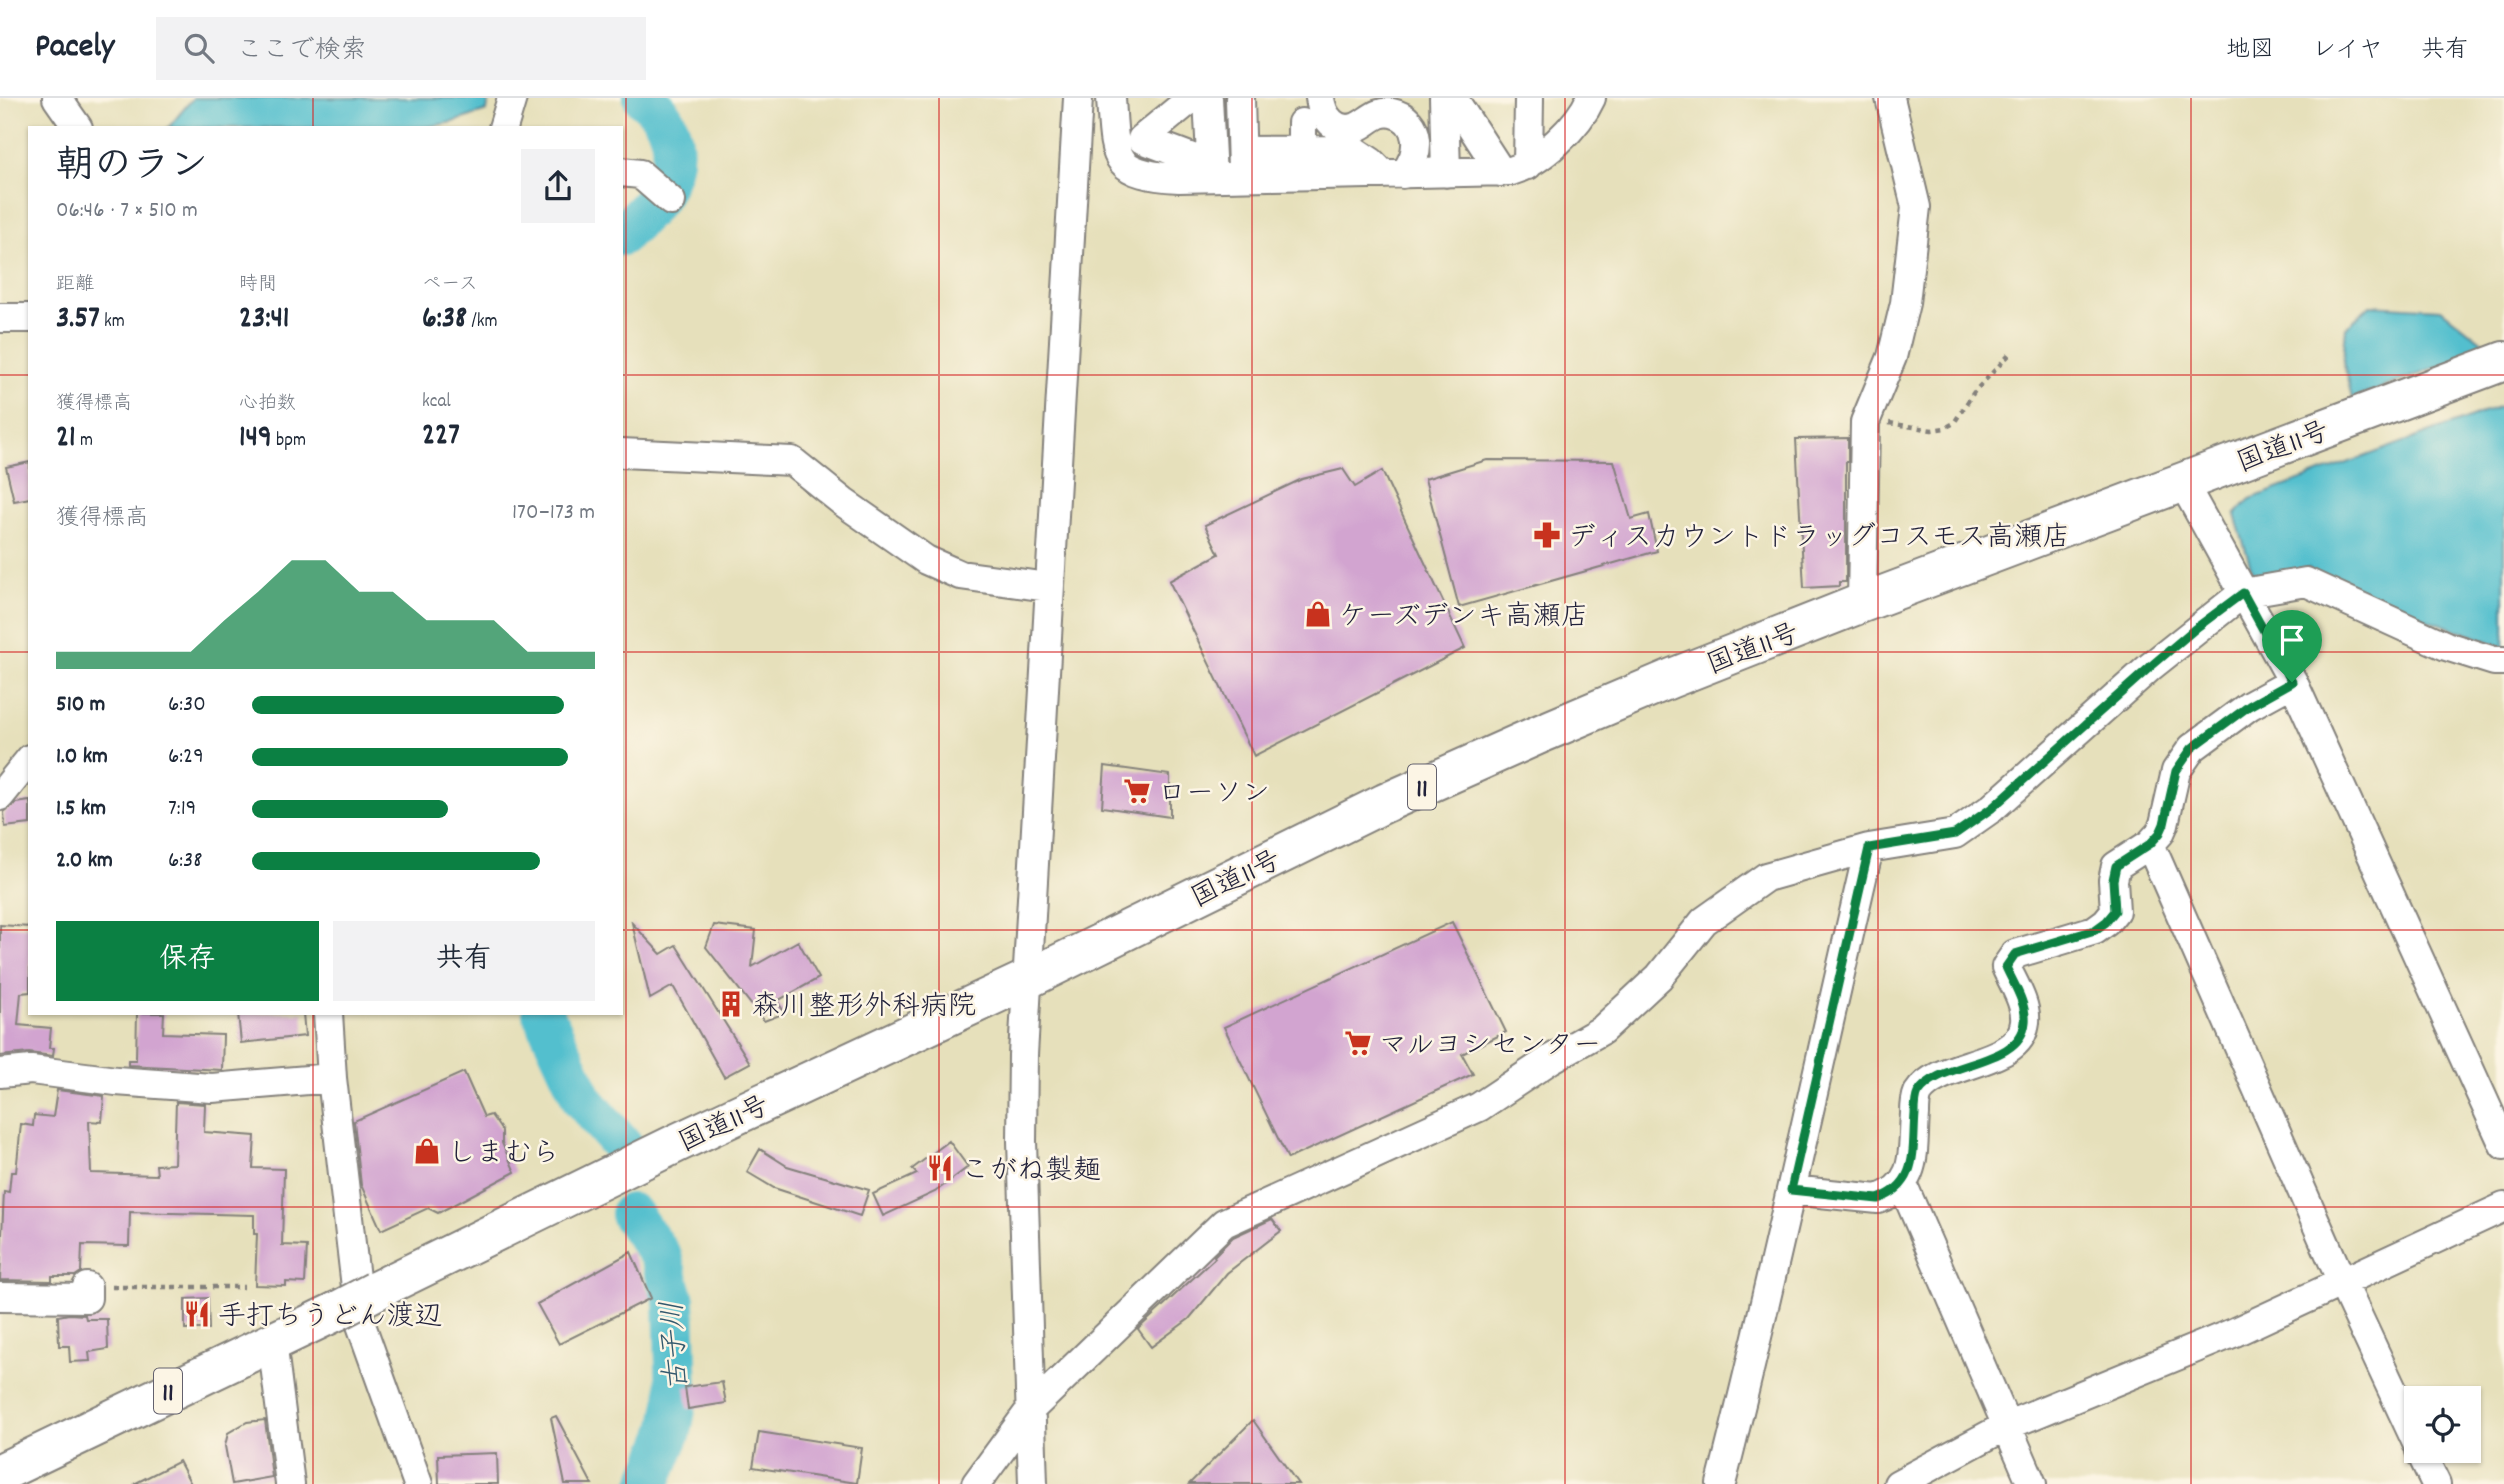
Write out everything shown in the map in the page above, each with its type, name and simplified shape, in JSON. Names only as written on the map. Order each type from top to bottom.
[{"type":"highway","name":"国道11号","points":[[0,1473],[679,1142],[1028,979],[1397,798],[1672,678],[1862,603],[2504,361]]},
{"type":"street","points":[[57,98],[77,126]]},
{"type":"street","points":[[504,126],[512,98]]},
{"type":"street","points":[[1033,1484],[1022,1141],[1023,1055],[1078,98]]},
{"type":"street","points":[[1111,98],[1114,144],[1119,157],[1130,170],[1144,175],[1178,178],[1242,164],[1302,136],[1353,150],[1393,174],[1411,167],[1416,156],[1416,137],[1407,120],[1393,113],[1384,113],[1357,127],[1340,128],[1326,117],[1320,98]]},
{"type":"street","points":[[1192,98],[1142,139],[1212,171]]},
{"type":"street","points":[[1208,98],[1201,128],[1212,171]]},
{"type":"street","points":[[1240,98],[1242,164]]},
{"type":"street","points":[[1444,98],[1447,173]]},
{"type":"street","points":[[1514,168],[1529,98]]},
{"type":"street","points":[[1242,164],[1393,174],[1514,168],[1552,147],[1591,98]]},
{"type":"street","points":[[1862,603],[1866,419],[1892,357],[1905,303],[1916,207],[1890,98]]},
{"type":"street","points":[[1466,117],[1514,168]]},
{"type":"street","points":[[1075,155],[1119,157]]},
{"type":"street","points":[[623,172],[640,174],[671,201]]},
{"type":"street","points":[[0,318],[28,318]]},
{"type":"street","points":[[623,453],[792,461],[843,502],[926,560],[960,575],[1048,587]]},
{"type":"street","points":[[2183,483],[2292,682],[2504,1145]]},
{"type":"street","points":[[976,1484],[1031,1409],[1224,1223],[1479,1107],[1551,1059],[1602,1030],[1660,977],[1704,921],[1766,877],[1869,848],[1955,834],[1992,808],[2159,659],[2243,593],[2306,582],[2446,646],[2494,661],[2504,661]]},
{"type":"street","points":[[1791,1190],[1878,1199],[1903,1185],[1911,1164],[1916,1097],[1923,1087],[1935,1077],[1990,1058],[2010,1046],[2020,1036],[2025,1023],[2023,1007],[2006,967],[2009,960],[2015,954],[2095,930],[2106,922],[2115,911],[2113,880],[2116,866],[2150,844],[2164,824],[2176,771],[2192,748],[2249,706],[2292,682]]},
{"type":"street","points":[[0,796],[28,761]]},
{"type":"street","points":[[2150,844],[2342,1282],[2404,1415]]},
{"type":"street","points":[[1721,1484],[1777,1259],[1869,848]]},
{"type":"street","points":[[328,1015],[332,1079],[360,1322],[418,1484]]},
{"type":"street","points":[[0,1073],[31,1070],[116,1081],[212,1088],[332,1079]]},
{"type":"street","points":[[1903,1185],[2032,1484]]},
{"type":"street","points":[[1898,1484],[2006,1426],[2235,1332],[2504,1207]]},
{"type":"street","points":[[0,1297],[86,1298],[87,1287]]},
{"type":"street","points":[[272,1341],[290,1484]]},
{"type":"street","points":[[2426,1463],[2436,1484]]},
{"type":"path","points":[[1866,419],[1932,430],[1945,428],[1954,423],[1975,392],[2010,354]]},
{"type":"path","points":[[87,1287],[244,1287]]},
{"type":"water","points":[[193,98],[489,98],[487,111],[432,126],[170,126]]},
{"type":"water","points":[[2370,305],[2441,309],[2490,348],[2352,399],[2343,361],[2346,328]]},
{"type":"water","points":[[2504,405],[2504,647],[2330,584],[2309,568],[2256,584],[2235,515],[2250,499]]},
{"type":"building","points":[[1848,438],[1846,582],[1839,582],[1839,586],[1804,588],[1796,439]]},
{"type":"building","name":"ディスカウントドラッグコスモス高瀬店","points":[[1487,460],[1614,461],[1631,519],[1649,514],[1657,551],[1459,607],[1425,479]]},
{"type":"building","points":[[28,462],[28,498],[14,501],[6,467]]},
{"type":"building","name":"ケーズデンキ高瀬店","points":[[1343,469],[1355,487],[1382,471],[1465,648],[1254,756],[1169,581],[1219,554],[1205,525],[1302,479]]},
{"type":"building","name":"ローソン","points":[[1105,766],[1170,775],[1170,817],[1102,807]]},
{"type":"building","points":[[28,801],[28,824],[5,827],[4,812],[16,803]]},
{"type":"building","name":"マルヨシセンター","points":[[1452,922],[1506,1032],[1462,1054],[1473,1074],[1288,1159],[1224,1027]]},
{"type":"building","points":[[632,923],[661,954],[676,945],[750,1063],[724,1077],[673,986],[650,999]]},
{"type":"building","points":[[0,925],[28,927],[28,992],[21,993],[18,1025],[51,1028],[49,1048],[54,1048],[53,1056],[29,1053],[0,1056]]},
{"type":"building","points":[[714,925],[756,930],[752,967],[798,941],[819,978],[777,1001],[785,1013],[764,1021],[706,947]]},
{"type":"building","points":[[137,1015],[164,1015],[163,1033],[223,1035],[222,1070],[128,1065],[128,1060],[136,1060]]},
{"type":"building","points":[[238,1015],[303,1015],[305,1036],[241,1043]]},
{"type":"building","name":"しまむら","points":[[464,1072],[484,1117],[491,1115],[502,1131],[502,1143],[515,1172],[438,1213],[428,1208],[381,1230],[361,1185],[354,1121]]},
{"type":"building","points":[[57,1090],[104,1096],[102,1122],[89,1121],[91,1173],[157,1175],[156,1165],[174,1164],[176,1102],[205,1104],[204,1132],[255,1136],[253,1168],[284,1169],[282,1245],[307,1246],[305,1283],[286,1282],[286,1286],[255,1285],[257,1234],[254,1234],[254,1215],[130,1212],[129,1246],[82,1245],[81,1272],[75,1276],[52,1276],[52,1281],[0,1280],[4,1191],[9,1192],[11,1172],[16,1172],[21,1124],[33,1126],[34,1115],[53,1117]]},
{"type":"building","points":[[949,1141],[968,1167],[935,1192],[883,1216],[873,1194],[917,1174],[912,1169]]},
{"type":"building","points":[[760,1149],[787,1166],[869,1190],[860,1216],[774,1188],[747,1172]]},
{"type":"building","points":[[1272,1219],[1281,1231],[1227,1273],[1189,1319],[1151,1347],[1138,1329],[1215,1258],[1233,1237]]},
{"type":"building","points":[[631,1252],[651,1298],[559,1344],[537,1304]]},
{"type":"building","name":"手打ちうどん渡辺","points":[[208,1298],[209,1329],[185,1329],[185,1299]]},
{"type":"building","points":[[85,1315],[86,1319],[107,1319],[108,1349],[89,1352],[90,1361],[70,1362],[69,1346],[59,1346],[58,1316]]},
{"type":"building","points":[[722,1382],[726,1403],[688,1409],[685,1387]]},
{"type":"building","points":[[556,1416],[592,1484],[565,1484],[551,1418]]},
{"type":"building","points":[[265,1420],[272,1477],[232,1484],[225,1446],[228,1433],[247,1422]]},
{"type":"building","points":[[1253,1420],[1298,1484],[1189,1484]]},
{"type":"building","points":[[759,1432],[862,1448],[857,1483],[753,1467]]},
{"type":"building","points":[[497,1453],[498,1484],[439,1484],[438,1455]]},
{"type":"building","points":[[179,1461],[191,1484],[134,1484]]},
{"type":"waterway","name":"古子川","points":[[623,233],[657,196],[667,177],[673,152],[672,140],[663,118],[644,98]]},
{"type":"waterway","name":"古子川","points":[[544,1015],[583,1100],[623,1147]]},
{"type":"waterway","name":"古子川","points":[[631,1214],[661,1257],[674,1301],[677,1398],[671,1431],[649,1484]]},
{"type":"place","name":"ディスカウントドラッグコスモス高瀬店","points":[[1547,535]]},
{"type":"place","name":"ケーズデンキ高瀬店","points":[[1318,614]]},
{"type":"place","name":"ローソン","points":[[1137,791]]},
{"type":"place","name":"森川整形外科病院","points":[[731,1004]]},
{"type":"place","name":"マルヨシセンター","points":[[1358,1043]]},
{"type":"place","name":"しまむら","points":[[427,1151]]},
{"type":"place","name":"こがね製麺","points":[[940,1168]]},
{"type":"place","name":"手打ちうどん渡辺","points":[[197,1314]]},
{"type":"route","points":[[2243,593],[2292,682],[2249,706],[2192,748],[2176,771],[2160,833],[2150,844],[2116,866],[2113,880],[2115,911],[2106,922],[2095,930],[2015,954],[2009,960],[2006,967],[2023,1007],[2025,1023],[2020,1036],[2010,1046],[1990,1058],[1935,1077],[1923,1087],[1916,1097],[1911,1164],[1903,1185],[1878,1199],[1791,1190],[1869,848],[1955,834],[1992,808],[2150,667],[2243,593]]}]
